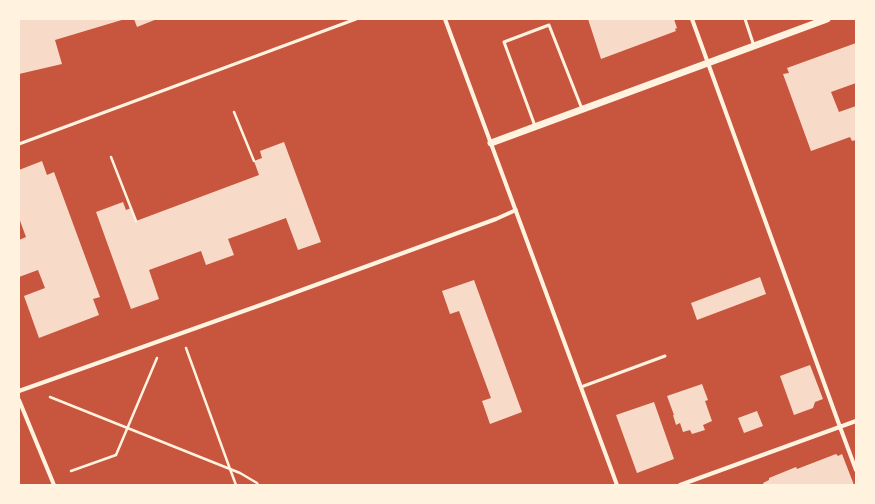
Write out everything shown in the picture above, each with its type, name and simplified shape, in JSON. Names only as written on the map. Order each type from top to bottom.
[{"type":"street","points":[[445,19],[617,485]]},
{"type":"street","points":[[692,19],[856,470]]},
{"type":"street","points":[[491,143],[827,19]]},
{"type":"street","points":[[19,392],[334,279],[496,219],[516,210]]},
{"type":"street","points":[[19,400],[54,485]]},
{"type":"street","points":[[680,485],[856,421]]},
{"type":"lane","points":[[19,144],[356,19]]},
{"type":"lane","points":[[745,19],[754,46]]},
{"type":"lane","points":[[535,126],[504,42],[549,25],[582,109]]},
{"type":"lane","points":[[581,387],[665,356]]},
{"type":"path","points":[[234,112],[254,161]]},
{"type":"path","points":[[111,157],[136,221]]},
{"type":"path","points":[[186,348],[236,485]]},
{"type":"path","points":[[71,471],[116,455],[156,358]]},
{"type":"path","points":[[50,396],[240,473],[258,485]]},
{"type":"building","points":[[19,19],[125,19],[55,40],[62,64],[19,74]]},
{"type":"building","points":[[134,19],[157,19],[137,27]]},
{"type":"building","points":[[588,19],[674,19],[677,28],[675,29],[676,31],[601,59]]},
{"type":"building","points":[[856,43],[856,83],[831,92],[839,112],[856,106],[856,140],[852,141],[850,137],[811,151],[783,74],[789,73],[787,68]]},
{"type":"building","points":[[284,142],[321,242],[298,250],[286,218],[228,239],[234,255],[206,265],[201,251],[149,270],[159,299],[131,309],[96,212],[123,202],[126,210],[131,208],[136,221],[259,175],[254,161],[262,158],[260,151]]},
{"type":"building","points":[[42,161],[47,175],[54,172],[100,297],[93,299],[99,315],[39,338],[24,296],[45,288],[38,270],[19,277],[19,240],[26,237],[19,218],[19,170]]},
{"type":"building","points":[[760,277],[766,294],[697,320],[691,303]]},
{"type":"building","points":[[474,280],[522,412],[490,424],[482,401],[491,398],[459,311],[450,314],[442,291]]},
{"type":"building","points":[[810,365],[823,399],[815,402],[813,408],[794,415],[780,376]]},
{"type":"building","points":[[702,384],[708,400],[705,401],[712,421],[703,425],[705,430],[692,434],[690,430],[683,432],[680,423],[676,425],[667,396]]},
{"type":"building","points":[[654,402],[674,459],[637,473],[616,415]]},
{"type":"building","points":[[757,411],[763,426],[744,433],[738,418]]},
{"type":"building","points":[[836,454],[838,456],[842,454],[854,485],[764,485],[763,483],[769,480],[769,478],[796,467],[797,469]]}]
